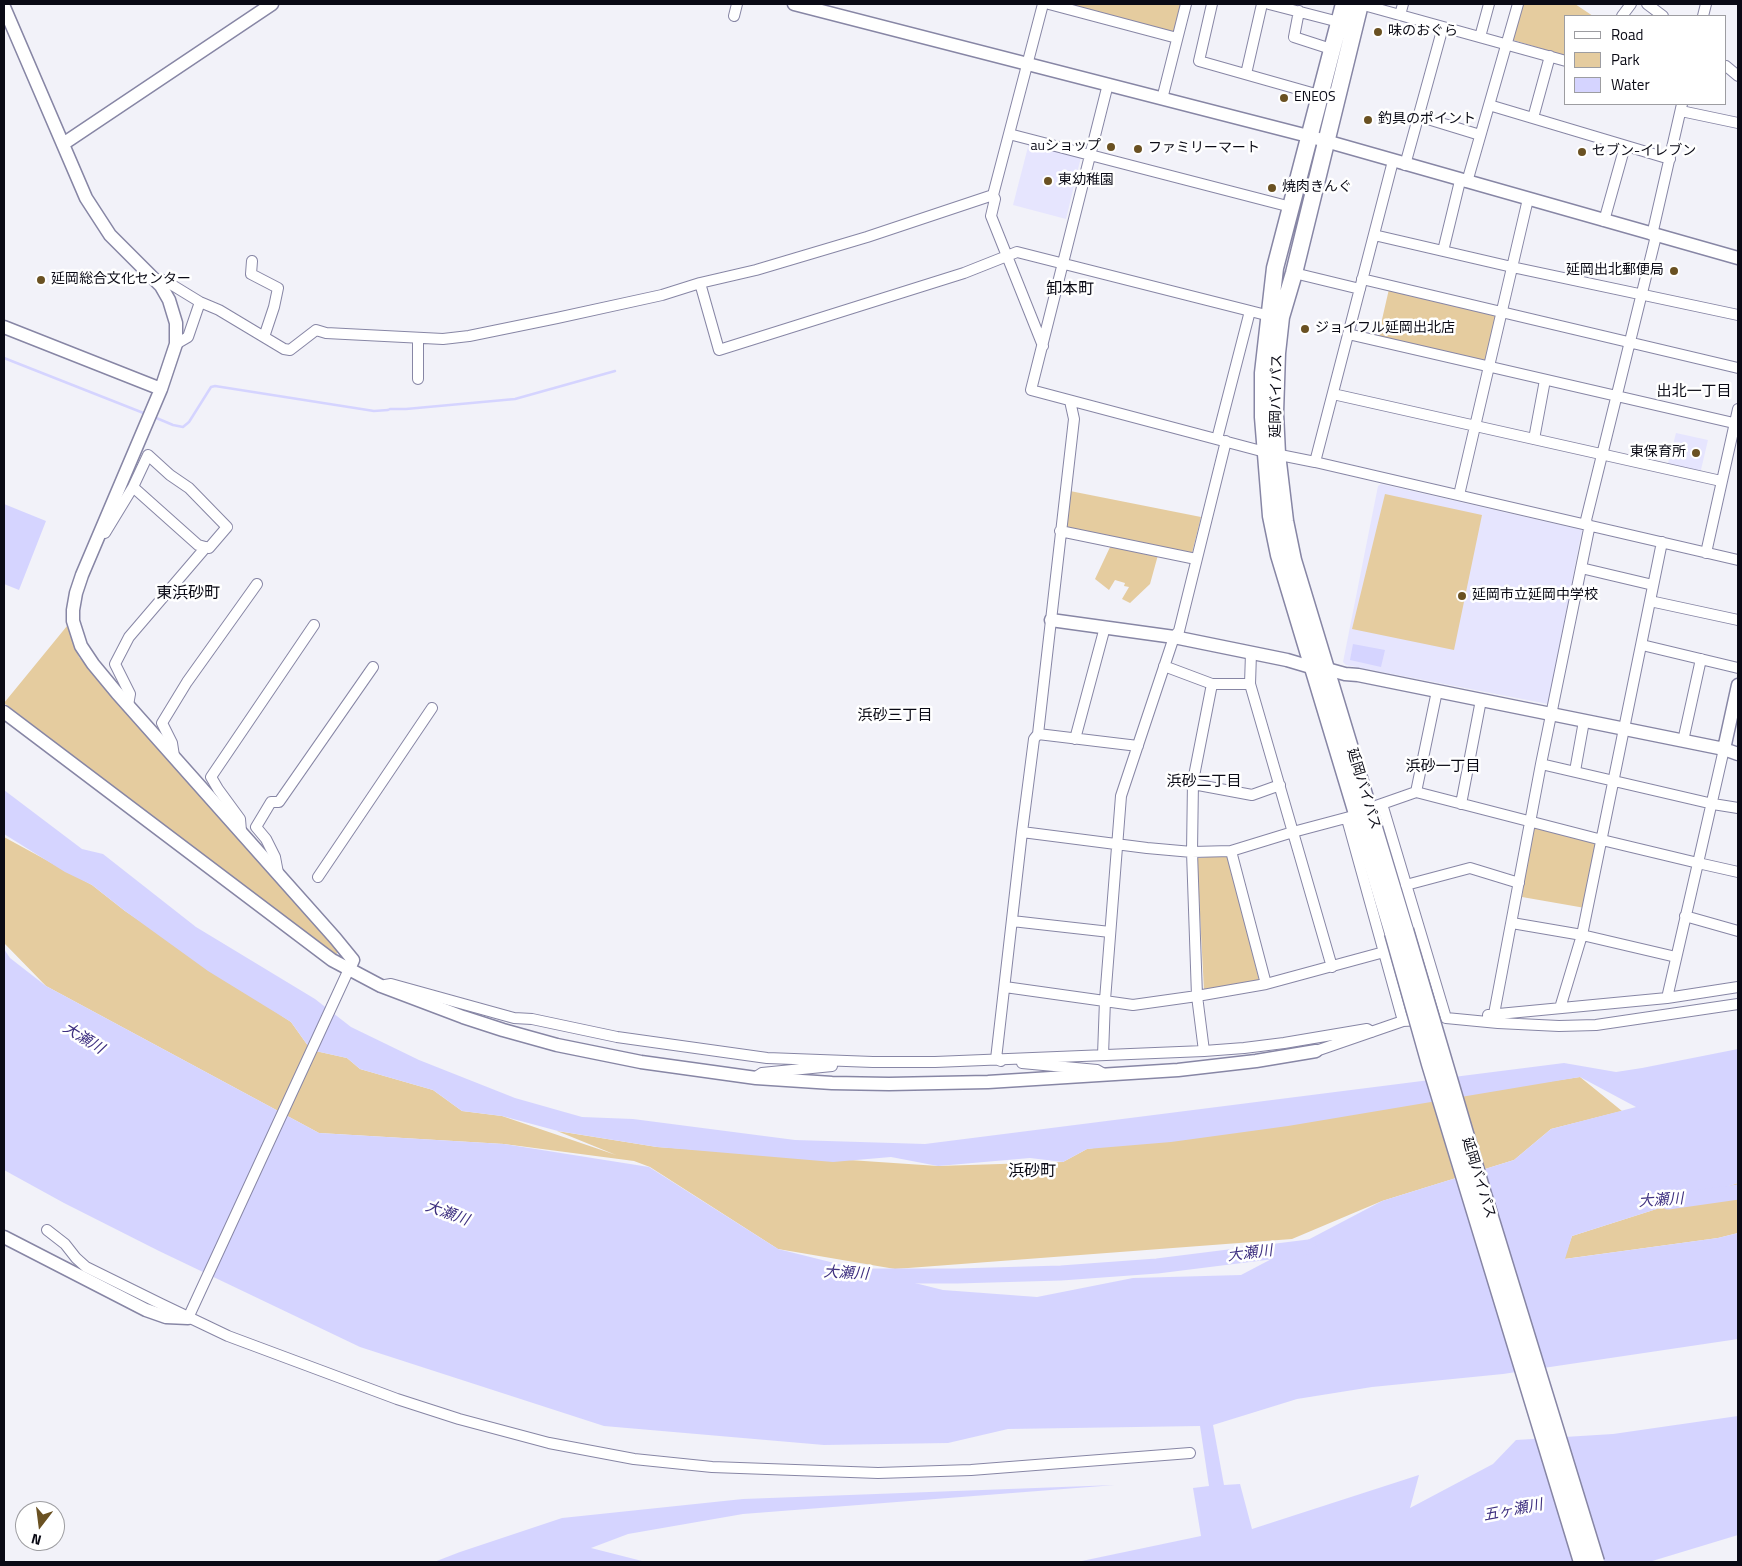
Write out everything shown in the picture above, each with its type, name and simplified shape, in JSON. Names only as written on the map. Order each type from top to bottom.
[{"type":"highway","name":"延岡バイパス","points":[[1271,453],[1263,417],[1263,373],[1275,268],[1344,4]]},
{"type":"highway","name":"延岡バイパス","points":[[1360,4],[1294,273],[1281,317],[1271,453],[1271,516],[1279,555],[1320,668],[1399,932],[1482,1191],[1596,1562]]},
{"type":"highway","name":"延岡バイパス","points":[[1399,932],[1430,1064],[1582,1562]]},
{"type":"street","points":[[63,144],[272,4]]},
{"type":"street","points":[[734,16],[737,4]]},
{"type":"street","points":[[794,4],[1308,136],[1463,182],[1738,258]]},
{"type":"street","points":[[1043,4],[993,195],[995,199],[991,216],[1043,346]]},
{"type":"street","points":[[1049,4],[1177,38]]},
{"type":"street","points":[[1162,99],[1186,4]]},
{"type":"street","points":[[1212,4],[1199,61],[1319,95]]},
{"type":"street","points":[[1246,74],[1262,4]]},
{"type":"street","points":[[1360,4],[1564,60]]},
{"type":"street","points":[[1400,14],[1403,4]]},
{"type":"street","points":[[1480,37],[1489,4]]},
{"type":"street","points":[[1443,251],[1463,182],[1480,135],[1518,4]]},
{"type":"street","points":[[1623,15],[1631,4]]},
{"type":"street","points":[[1647,4],[1662,15]]},
{"type":"street","points":[[1277,5],[1339,22]]},
{"type":"street","points":[[4,7],[86,198],[110,235],[161,286],[169,300],[176,323],[176,344],[161,389],[76,592],[73,621],[81,646],[93,664],[128,705],[353,960],[190,1314]]},
{"type":"street","points":[[1299,11],[1294,37],[1331,49]]},
{"type":"street","points":[[1315,462],[1374,235],[1399,163],[1418,116],[1443,27]]},
{"type":"street","points":[[1533,118],[1550,56]]},
{"type":"street","points":[[1727,67],[1738,76]]},
{"type":"street","points":[[1108,84],[1031,390],[1271,453],[1738,560]]},
{"type":"street","points":[[1489,105],[1670,159]]},
{"type":"street","points":[[1494,1014],[1541,764],[1581,568],[1588,529],[1586,520],[1642,295],[1682,108],[1738,123]]},
{"type":"street","points":[[1418,116],[1480,135]]},
{"type":"street","points":[[1008,134],[1291,207]]},
{"type":"street","points":[[1604,221],[1624,146]]},
{"type":"street","points":[[155,280],[164,280],[284,349],[290,350],[316,330],[326,333],[451,338],[518,326],[662,295],[700,283],[756,270],[867,237],[993,195]]},
{"type":"street","points":[[1459,495],[1528,199]]},
{"type":"street","points":[[1374,235],[1512,267],[1738,315]]},
{"type":"street","points":[[700,283],[719,350],[964,273],[1017,252],[1270,316]]},
{"type":"street","points":[[252,261],[251,274],[278,288],[264,337]]},
{"type":"street","points":[[1294,273],[1361,284],[1501,312],[1738,368]]},
{"type":"street","points":[[176,344],[188,337],[200,302]]},
{"type":"street","points":[[1103,1055],[1105,1000],[1121,796],[1164,666],[1174,638],[1179,631],[1250,311]]},
{"type":"street","points":[[4,327],[161,389]]},
{"type":"street","points":[[1348,334],[1736,424]]},
{"type":"street","points":[[418,338],[418,379]]},
{"type":"street","points":[[1534,439],[1545,380]]},
{"type":"street","points":[[1332,394],[1721,482]]},
{"type":"street","points":[[996,1059],[1034,739],[1038,734],[1074,419],[1070,400]]},
{"type":"street","points":[[1706,553],[1738,409]]},
{"type":"street","points":[[88,562],[133,487],[148,455],[170,475],[189,488],[227,527],[208,548],[206,547],[129,637],[115,664],[130,694],[128,705]]},
{"type":"street","points":[[133,487],[198,545],[206,547]]},
{"type":"street","points":[[1060,531],[1196,559]]},
{"type":"street","points":[[1560,1008],[1582,935],[1662,542]]},
{"type":"street","points":[[1581,568],[1653,585]]},
{"type":"street","points":[[174,756],[172,743],[162,723],[187,682],[257,584]]},
{"type":"street","points":[[1650,601],[1738,620]]},
{"type":"street","points":[[1051,620],[1174,638],[1287,660],[1345,674],[1724,749],[1738,754]]},
{"type":"street","points":[[241,831],[240,819],[211,777],[314,625]]},
{"type":"street","points":[[1075,739],[1105,627]]},
{"type":"street","points":[[1642,645],[1738,668]]},
{"type":"street","points":[[1251,653],[1250,684],[1332,967]]},
{"type":"street","points":[[1683,741],[1701,659]]},
{"type":"street","points":[[1164,666],[1212,684],[1250,684]]},
{"type":"street","points":[[278,873],[275,857],[266,839],[256,827],[271,802],[279,802],[373,667]]},
{"type":"street","points":[[1204,1051],[1197,996],[1192,852],[1193,784],[1212,684]]},
{"type":"street","points":[[1667,998],[1713,804],[1738,685]]},
{"type":"street","points":[[1416,792],[1437,691]]},
{"type":"street","points":[[1461,804],[1481,700]]},
{"type":"street","points":[[318,877],[432,708]]},
{"type":"street","points":[[4,712],[347,973],[503,1030],[557,1045],[641,1062],[756,1078],[832,1083],[988,1082],[1106,1075],[1178,1070],[1316,1052],[1403,1021],[1471,1018],[1494,1014],[1667,998],[1738,988]]},
{"type":"street","points":[[1575,771],[1584,720]]},
{"type":"street","points":[[1038,734],[1138,746]]},
{"type":"street","points":[[1541,764],[1713,804],[1738,808]]},
{"type":"street","points":[[1193,784],[1252,795],[1280,785]]},
{"type":"street","points":[[1022,832],[1192,852],[1231,851],[1364,811],[1416,792],[1602,840],[1738,872]]},
{"type":"street","points":[[1364,811],[1406,885],[1446,1018]]},
{"type":"street","points":[[1364,811],[1384,952],[1403,1021]]},
{"type":"street","points":[[1231,851],[1266,984]]},
{"type":"street","points":[[1406,885],[1470,868],[1519,884]]},
{"type":"street","points":[[1685,916],[1738,931]]},
{"type":"street","points":[[1012,921],[1110,932]]},
{"type":"street","points":[[1512,923],[1582,935],[1676,958]]},
{"type":"street","points":[[1005,987],[1132,1004],[1197,996],[1266,984],[1384,952]]},
{"type":"street","points":[[382,986],[391,984],[514,1018],[532,1019],[618,1037],[767,1058],[934,1062],[1204,1051],[1284,1043],[1367,1028],[1372,1032]]},
{"type":"street","points":[[1446,1018],[1542,1025],[1596,1025],[1738,1004]]},
{"type":"street","points":[[996,1059],[1004,1062],[1097,1070],[1106,1075]]},
{"type":"street","points":[[756,1078],[762,1073],[842,1065],[850,1061]]},
{"type":"street","points":[[48,1230],[65,1244],[86,1267],[190,1314],[250,1344],[351,1383],[450,1416],[549,1443],[634,1459],[712,1467],[878,1473],[971,1470],[1190,1453]]},
{"type":"street","points":[[4,1237],[146,1310],[166,1317],[190,1314]]},
{"type":"shaded area","name":"東幼稚園","points":[[1029,143],[1081,157],[1066,219],[1013,205]]},
{"type":"shaded area","points":[[1676,433],[1708,440],[1700,474],[1667,467]]},
{"type":"shaded area","name":"延岡市立延岡中学校","points":[[1381,484],[1582,530],[1548,704],[1346,665],[1343,662],[1378,486]]},
{"type":"green space","points":[[1056,4],[1184,4],[1176,36]]},
{"type":"green space","points":[[1523,4],[1575,4],[1592,15],[1564,15],[1564,55],[1513,40]]},
{"type":"green space","points":[[1389,289],[1498,316],[1487,363],[1378,337]]},
{"type":"green space","points":[[1070,491],[1201,517],[1192,553],[1066,528]]},
{"type":"green space","points":[[1385,494],[1482,515],[1454,650],[1352,629]]},
{"type":"green space","points":[[1111,545],[1158,555],[1150,584],[1130,603],[1122,599],[1129,587],[1124,586],[1125,583],[1115,580],[1109,590],[1095,579]]},
{"type":"green space","points":[[67,626],[79,657],[338,952],[335,956],[4,703]]},
{"type":"green space","points":[[1536,827],[1597,841],[1585,908],[1522,897],[1532,829]]},
{"type":"green space","points":[[4,837],[92,885],[125,911],[291,1022],[311,1050],[347,1058],[360,1069],[433,1090],[462,1111],[502,1116],[616,1155],[557,1131],[657,1147],[938,1166],[1063,1162],[1087,1149],[1580,1077],[1622,1111],[1551,1129],[1514,1160],[1382,1201],[1292,1239],[895,1269],[778,1249],[650,1167],[634,1161],[504,1144],[319,1133],[46,986],[4,943]]},
{"type":"green space","points":[[1228,855],[1259,980],[1204,990],[1197,858]]},
{"type":"green space","points":[[1738,1183],[1738,1233],[1718,1238],[1564,1259],[1572,1236]]},
{"type":"water","points":[[4,504],[46,521],[19,590],[4,584]]},
{"type":"water","points":[[1353,644],[1385,650],[1381,667],[1350,660]]},
{"type":"water","name":"五ヶ瀬川","points":[[4,790],[82,849],[103,854],[196,927],[315,999],[351,1027],[419,1060],[515,1098],[582,1117],[633,1119],[795,1140],[925,1144],[1564,1063],[1616,1072],[1738,1049],[1738,1183],[1572,1236],[1565,1259],[1718,1238],[1738,1233],[1738,1339],[1503,1374],[1372,1387],[1297,1399],[1213,1425],[1224,1485],[1240,1484],[1252,1529],[1419,1475],[1410,1508],[1493,1464],[1516,1440],[1613,1434],[1738,1416],[1738,1535],[1649,1562],[1077,1562],[1201,1536],[1193,1488],[1209,1486],[1200,1426],[1008,1429],[948,1443],[824,1445],[604,1426],[360,1347],[159,1251],[4,1170],[4,949],[10,958],[46,986],[319,1133],[504,1144],[649,1167],[778,1249],[943,1290],[1037,1297],[1133,1278],[1241,1275],[1382,1201],[1514,1160],[1551,1129],[1636,1107],[1580,1077],[1288,1126],[1171,1142],[1087,1149],[1063,1162],[1030,1158],[938,1166],[891,1157],[833,1162],[657,1147],[558,1131],[502,1116],[462,1111],[433,1090],[360,1069],[347,1058],[311,1050],[291,1022],[208,971],[92,885],[65,872],[4,834]]},
{"type":"water","points":[[1115,1485],[743,1514],[628,1534],[591,1548],[646,1562],[434,1562],[562,1518],[743,1499]]},
{"type":"waterway","points":[[4,358],[146,414]]},
{"type":"waterway","points":[[154,417],[183,427],[189,422],[211,387],[215,386],[374,411],[515,399],[615,371]]},
{"type":"waterway","name":"大瀬川","points":[[1668,1202],[1738,1192]]},
{"type":"waterway","name":"大瀬川","points":[[868,1276],[1061,1273],[1157,1266],[1309,1247]]},
{"type":"place","name":"味のおぐら","points":[[1378,32]]},
{"type":"place","name":"ENEOS","points":[[1284,98]]},
{"type":"place","name":"釣具のポイント","points":[[1368,120]]},
{"type":"place","name":"auショップ","points":[[1111,147]]},
{"type":"place","name":"ファミリーマート","points":[[1138,149]]},
{"type":"place","name":"セブン-イレブン","points":[[1582,152]]},
{"type":"place","name":"東幼稚園","points":[[1048,181]]},
{"type":"place","name":"焼肉きんぐ","points":[[1272,188]]},
{"type":"place","name":"延岡出北郵便局","points":[[1674,271]]},
{"type":"place","name":"延岡総合文化センター","points":[[41,280]]},
{"type":"place","name":"ジョイフル延岡出北店","points":[[1305,329]]},
{"type":"place","name":"東保育所","points":[[1696,453]]},
{"type":"place","name":"延岡市立延岡中学校","points":[[1462,596]]},
{"type":"district","name":"卸本町","points":[[1070,290]]},
{"type":"district","name":"出北一丁目","points":[[1694,392]]},
{"type":"district","name":"東浜砂町","points":[[188,594]]},
{"type":"district","name":"浜砂三丁目","points":[[895,716]]},
{"type":"district","name":"浜砂一丁目","points":[[1443,767]]},
{"type":"district","name":"浜砂二丁目","points":[[1204,782]]},
{"type":"district","name":"浜砂町","points":[[1032,1172]]}]
